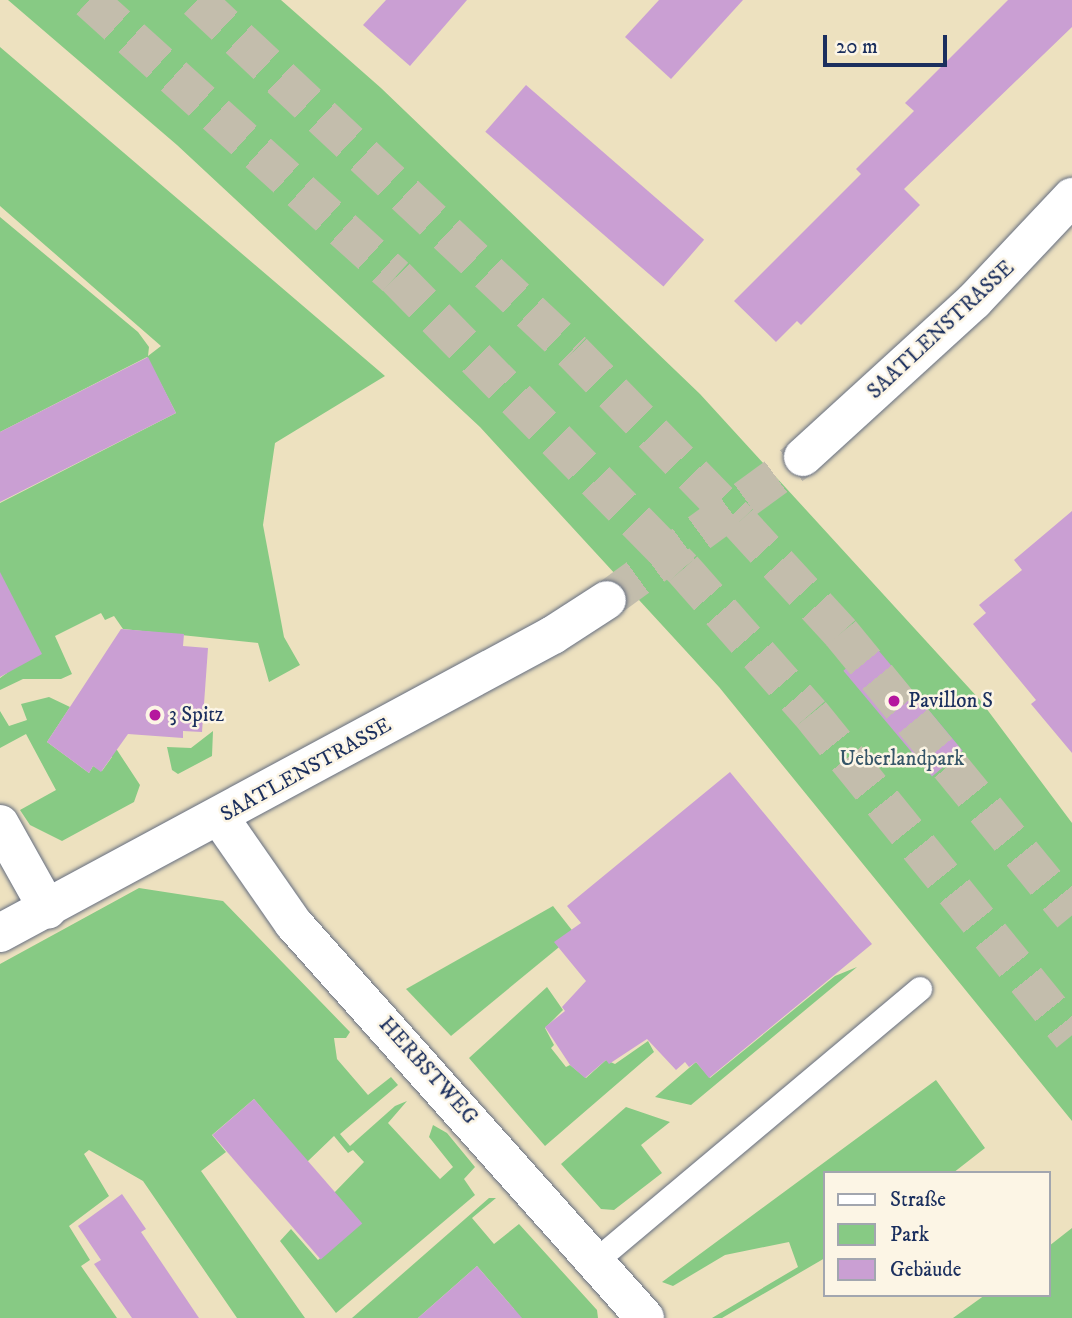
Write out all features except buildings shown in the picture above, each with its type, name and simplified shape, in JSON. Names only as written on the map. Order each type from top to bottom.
[{"type":"street","name":"SAATLENSTRASSE","points":[[803,457],[974,302],[1072,197]]},
{"type":"street","name":"SAATLENSTRASSE","points":[[0,933],[48,910],[553,635],[607,600]]},
{"type":"street","name":"HERBSTWEG","points":[[220,817],[293,923],[645,1318]]},
{"type":"street","points":[[0,824],[48,910]]},
{"type":"lane","points":[[596,1261],[920,989]]},
{"type":"green space","name":"Ueberlandpark","points":[[8,0],[281,0],[381,88],[700,394],[980,700],[1072,823],[1072,1121],[719,687],[480,427],[177,145]]},
{"type":"green space","points":[[0,47],[385,376],[275,443],[263,525],[284,637],[300,665],[269,682],[258,643],[123,629],[114,616],[105,620],[101,613],[55,636],[72,674],[61,679],[23,679],[0,690],[0,678],[7,673],[0,661],[0,503],[176,413],[147,357],[0,432],[0,217],[138,332],[149,347],[148,356],[161,346],[0,206]]},
{"type":"green space","points":[[49,697],[70,707],[47,742],[89,773],[93,766],[102,771],[112,757],[108,745],[117,750],[140,785],[134,802],[62,841],[30,825],[20,810],[56,790],[26,734],[0,748],[0,711],[9,726],[27,720],[21,704]]},
{"type":"green space","points":[[213,731],[212,756],[178,774],[172,770],[167,747],[191,748]]},
{"type":"green space","points":[[139,888],[223,901],[350,1032],[346,1038],[334,1038],[337,1059],[368,1095],[391,1077],[398,1085],[340,1134],[350,1146],[395,1106],[407,1101],[388,1123],[440,1179],[453,1167],[429,1137],[433,1125],[447,1133],[475,1167],[464,1179],[475,1195],[336,1313],[280,1241],[291,1229],[318,1260],[360,1224],[334,1193],[364,1162],[353,1150],[348,1153],[334,1136],[307,1162],[254,1099],[212,1135],[226,1152],[201,1171],[305,1318],[237,1318],[143,1181],[89,1150],[84,1154],[109,1196],[69,1226],[90,1260],[81,1266],[117,1318],[0,1318],[0,964]]},
{"type":"green space","points":[[553,906],[575,934],[451,1036],[406,989]]},
{"type":"green space","points":[[857,967],[691,1105],[655,1097],[696,1062],[710,1078],[835,976]]},
{"type":"green space","points":[[547,987],[563,1010],[545,1028],[554,1045],[551,1048],[566,1067],[570,1065],[586,1078],[606,1060],[615,1064],[648,1041],[654,1052],[545,1146],[469,1058]]},
{"type":"green space","points":[[936,1080],[985,1148],[956,1171],[824,1171],[824,1259],[722,1318],[712,1318],[798,1267],[789,1242],[725,1255],[673,1286],[662,1282]]},
{"type":"green space","points":[[626,1107],[670,1122],[641,1145],[662,1173],[614,1210],[601,1209],[561,1164]]},
{"type":"green space","points":[[489,1198],[496,1198],[472,1218],[494,1244],[519,1224],[597,1310],[598,1318],[504,1318],[514,1309],[477,1266],[418,1318],[352,1318]]},
{"type":"green space","points":[[1072,1228],[1072,1318],[953,1318],[982,1297],[1051,1297],[1051,1244]]},
{"type":"tunnel","points":[[89,0],[396,277],[683,569],[811,714],[1072,1036]]},
{"type":"tunnel","points":[[197,0],[573,352],[739,522],[841,633],[1072,915]]},
{"type":"tunnel","points":[[607,600],[803,457]]},
{"type":"place","name":"Pavillon S","points":[[894,701]]},
{"type":"place","name":"3 Spitz","points":[[155,715]]}]
